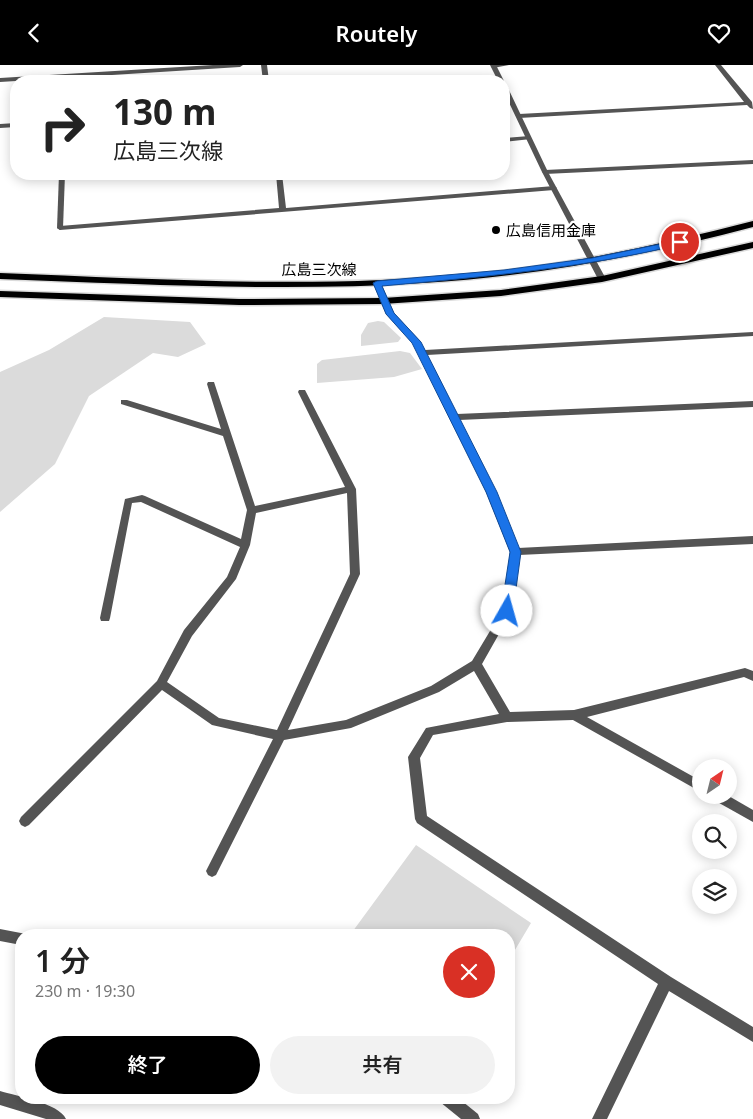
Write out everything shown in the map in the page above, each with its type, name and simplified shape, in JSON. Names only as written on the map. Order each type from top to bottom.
[{"type":"main road","name":"広島三次線","points":[[0,276],[243,284],[377,283],[487,275],[592,260],[714,235],[753,224]]},
{"type":"main road","name":"広島三次線","points":[[0,294],[239,302],[383,301],[501,293],[602,279],[753,245]]},
{"type":"street","points":[[80,75],[240,65]]},
{"type":"street","points":[[493,65],[506,65]]},
{"type":"street","points":[[718,65],[751,105]]},
{"type":"street","points":[[510,99],[545,173],[602,279]]},
{"type":"street","points":[[519,116],[751,105]]},
{"type":"street","points":[[510,139],[529,137]]},
{"type":"street","points":[[545,173],[753,162]]},
{"type":"street","points":[[62,180],[60,228],[554,188]]},
{"type":"street","points":[[280,180],[283,209]]},
{"type":"street","points":[[161,684],[216,722],[280,736],[347,725],[435,689],[476,664],[507,611],[515,552],[492,492],[416,342],[390,314],[377,283]]},
{"type":"street","points":[[422,353],[753,334]]},
{"type":"street","points":[[26,821],[161,684],[188,633],[231,579],[245,545],[252,509],[211,384]]},
{"type":"street","points":[[212,871],[280,736],[355,574],[351,489],[302,392]]},
{"type":"street","points":[[124,402],[228,434]]},
{"type":"street","points":[[454,417],[753,404]]},
{"type":"street","points":[[252,509],[351,489]]},
{"type":"street","points":[[105,619],[128,501],[142,497],[245,545]]},
{"type":"street","points":[[515,552],[753,540]]},
{"type":"street","points":[[476,664],[506,717]]},
{"type":"street","points":[[753,676],[745,672],[574,715],[506,717],[430,731],[414,757],[421,819],[666,982],[753,1035]]},
{"type":"street","points":[[574,715],[692,782]]},
{"type":"street","points":[[732,804],[753,816]]},
{"type":"street","points":[[0,935],[15,938]]},
{"type":"street","points":[[599,1119],[666,982]]},
{"type":"street","points":[[0,1098],[15,1102]]},
{"type":"street","points":[[21,1104],[48,1112],[59,1119]]},
{"type":"street","points":[[454,1104],[473,1119]]},
{"type":"shaded area","points":[[104,317],[190,322],[206,344],[178,357],[153,353],[89,396],[55,464],[0,512],[0,372],[49,350]]},
{"type":"shaded area","points":[[384,322],[401,338],[398,342],[361,346],[361,335],[368,323]]},
{"type":"shaded area","points":[[400,351],[410,353],[422,369],[394,377],[317,383],[317,364],[322,360]]},
{"type":"shaded area","points":[[416,845],[531,923],[515,950],[515,929],[354,929]]},
{"type":"place","name":"広島信用金庫","points":[[496,230]]},
{"type":"route","points":[[507,611],[515,552],[492,492],[416,342],[390,314],[377,283],[487,275],[592,260],[680,242]]}]
